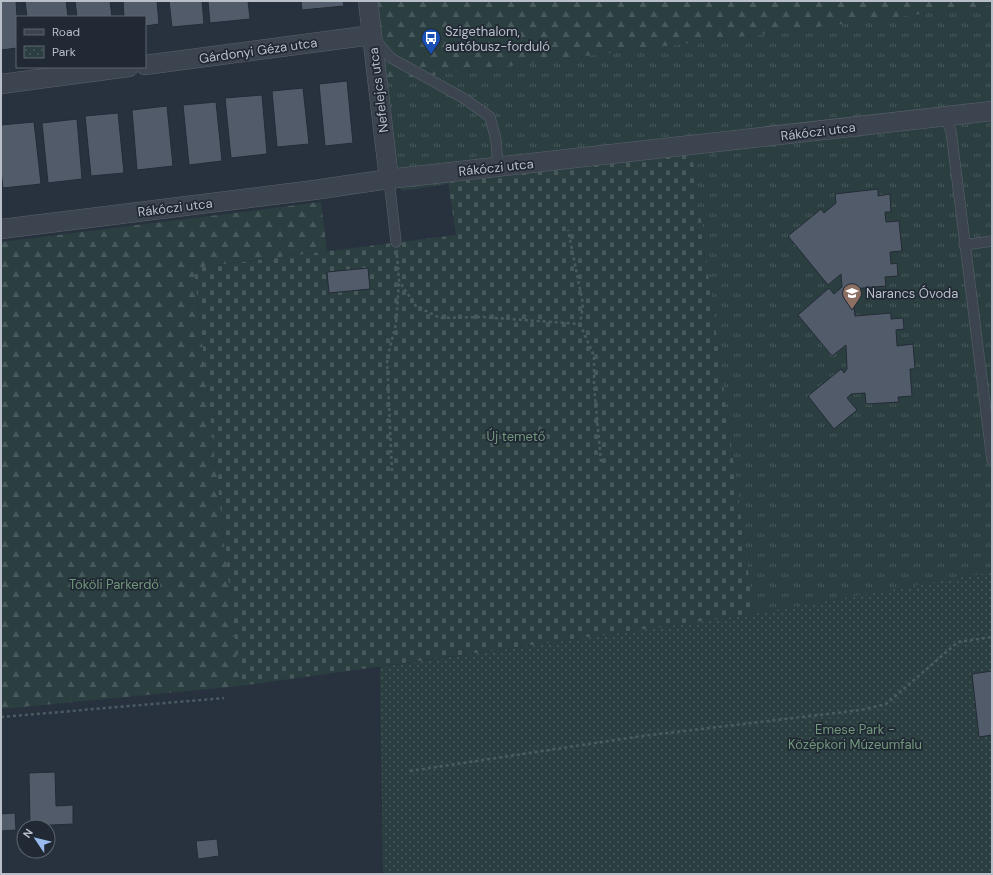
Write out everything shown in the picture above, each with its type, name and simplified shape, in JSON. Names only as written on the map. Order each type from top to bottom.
[{"type":"street","name":"Nefelejcs utca","points":[[368,1],[389,179]]},
{"type":"street","name":"Gárdonyi Géza utca","points":[[146,65],[372,35]]},
{"type":"street","points":[[1,84],[121,68]]},
{"type":"street","name":"Rákóczi utca","points":[[1,229],[298,192],[389,179],[992,111]]},
{"type":"lane","points":[[372,35],[391,58],[465,99],[490,117],[496,140],[498,167]]},
{"type":"lane","points":[[945,116],[951,131],[992,460]]},
{"type":"lane","points":[[389,179],[396,242]]},
{"type":"lane","points":[[964,245],[992,241]]},
{"type":"path","points":[[568,230],[583,304],[580,324],[594,356],[594,386],[601,462]]},
{"type":"path","points":[[392,471],[388,359],[396,324],[399,281],[396,242]]},
{"type":"path","points":[[399,281],[416,306],[440,318],[482,317],[580,324]]},
{"type":"path","points":[[410,772],[642,736],[867,709],[886,704],[958,642],[992,637]]},
{"type":"path","points":[[1,717],[224,698]]},
{"type":"green space","points":[[377,1],[992,1],[992,5],[387,81]]},
{"type":"green space","points":[[992,5],[992,572],[754,614],[691,146],[448,182],[448,184],[401,191],[387,81]]},
{"type":"green space","name":"Új temető","points":[[691,146],[754,614],[240,686],[194,268],[456,235],[448,182]]},
{"type":"green space","name":"Tököli Parkerdő","points":[[321,202],[327,251],[194,268],[240,686],[1,709],[1,242]]},
{"type":"green space","name":"Emese Park - Középkori Múzeumfalu","points":[[992,572],[992,874],[383,874],[380,667],[754,614]]},
{"type":"building","points":[[1,1],[16,1],[16,48],[1,50]]},
{"type":"building","points":[[25,1],[66,1],[68,16],[27,16]]},
{"type":"building","points":[[75,1],[110,1],[112,16],[77,16]]},
{"type":"building","points":[[123,1],[157,1],[159,24],[146,26],[146,16],[124,16]]},
{"type":"building","points":[[169,1],[202,1],[204,24],[172,27]]},
{"type":"building","points":[[208,1],[248,1],[250,19],[210,23]]},
{"type":"building","points":[[301,1],[343,1],[344,6],[302,10]]},
{"type":"building","points":[[347,81],[353,143],[325,146],[319,84]]},
{"type":"building","points":[[303,88],[309,144],[277,147],[272,91]]},
{"type":"building","points":[[262,95],[267,154],[231,158],[225,98]]},
{"type":"building","points":[[216,102],[222,161],[189,165],[183,105]]},
{"type":"building","points":[[167,106],[173,166],[137,170],[132,110]]},
{"type":"building","points":[[118,113],[124,173],[91,176],[85,116]]},
{"type":"building","points":[[77,119],[82,179],[48,183],[42,123]]},
{"type":"building","points":[[34,122],[41,184],[3,188],[1,172],[1,125]]},
{"type":"building","points":[[878,189],[878,196],[890,194],[891,212],[885,212],[886,222],[899,221],[902,251],[890,252],[891,264],[897,263],[898,276],[885,277],[886,286],[852,289],[855,316],[891,313],[891,319],[903,318],[904,329],[896,330],[897,346],[913,344],[915,369],[910,369],[912,396],[898,397],[899,402],[866,404],[865,393],[851,394],[847,398],[857,410],[834,429],[808,396],[841,369],[844,373],[847,369],[846,345],[832,356],[798,315],[829,288],[834,294],[842,287],[841,274],[828,285],[788,236],[821,209],[824,213],[836,203],[835,194]]},
{"type":"building","points":[[368,268],[370,289],[329,293],[327,272]]},
{"type":"building","points":[[992,671],[992,735],[979,737],[972,674]]},
{"type":"building","points":[[55,772],[56,806],[73,805],[73,824],[56,825],[56,819],[30,819],[29,773]]},
{"type":"building","points":[[15,813],[16,830],[1,831],[1,814]]},
{"type":"building","points":[[217,839],[219,856],[198,859],[196,841]]},
{"type":"place","name":"Szigethalom, autóbusz-forduló","points":[[431,55]]},
{"type":"place","name":"Narancs Óvoda","points":[[852,310]]}]
